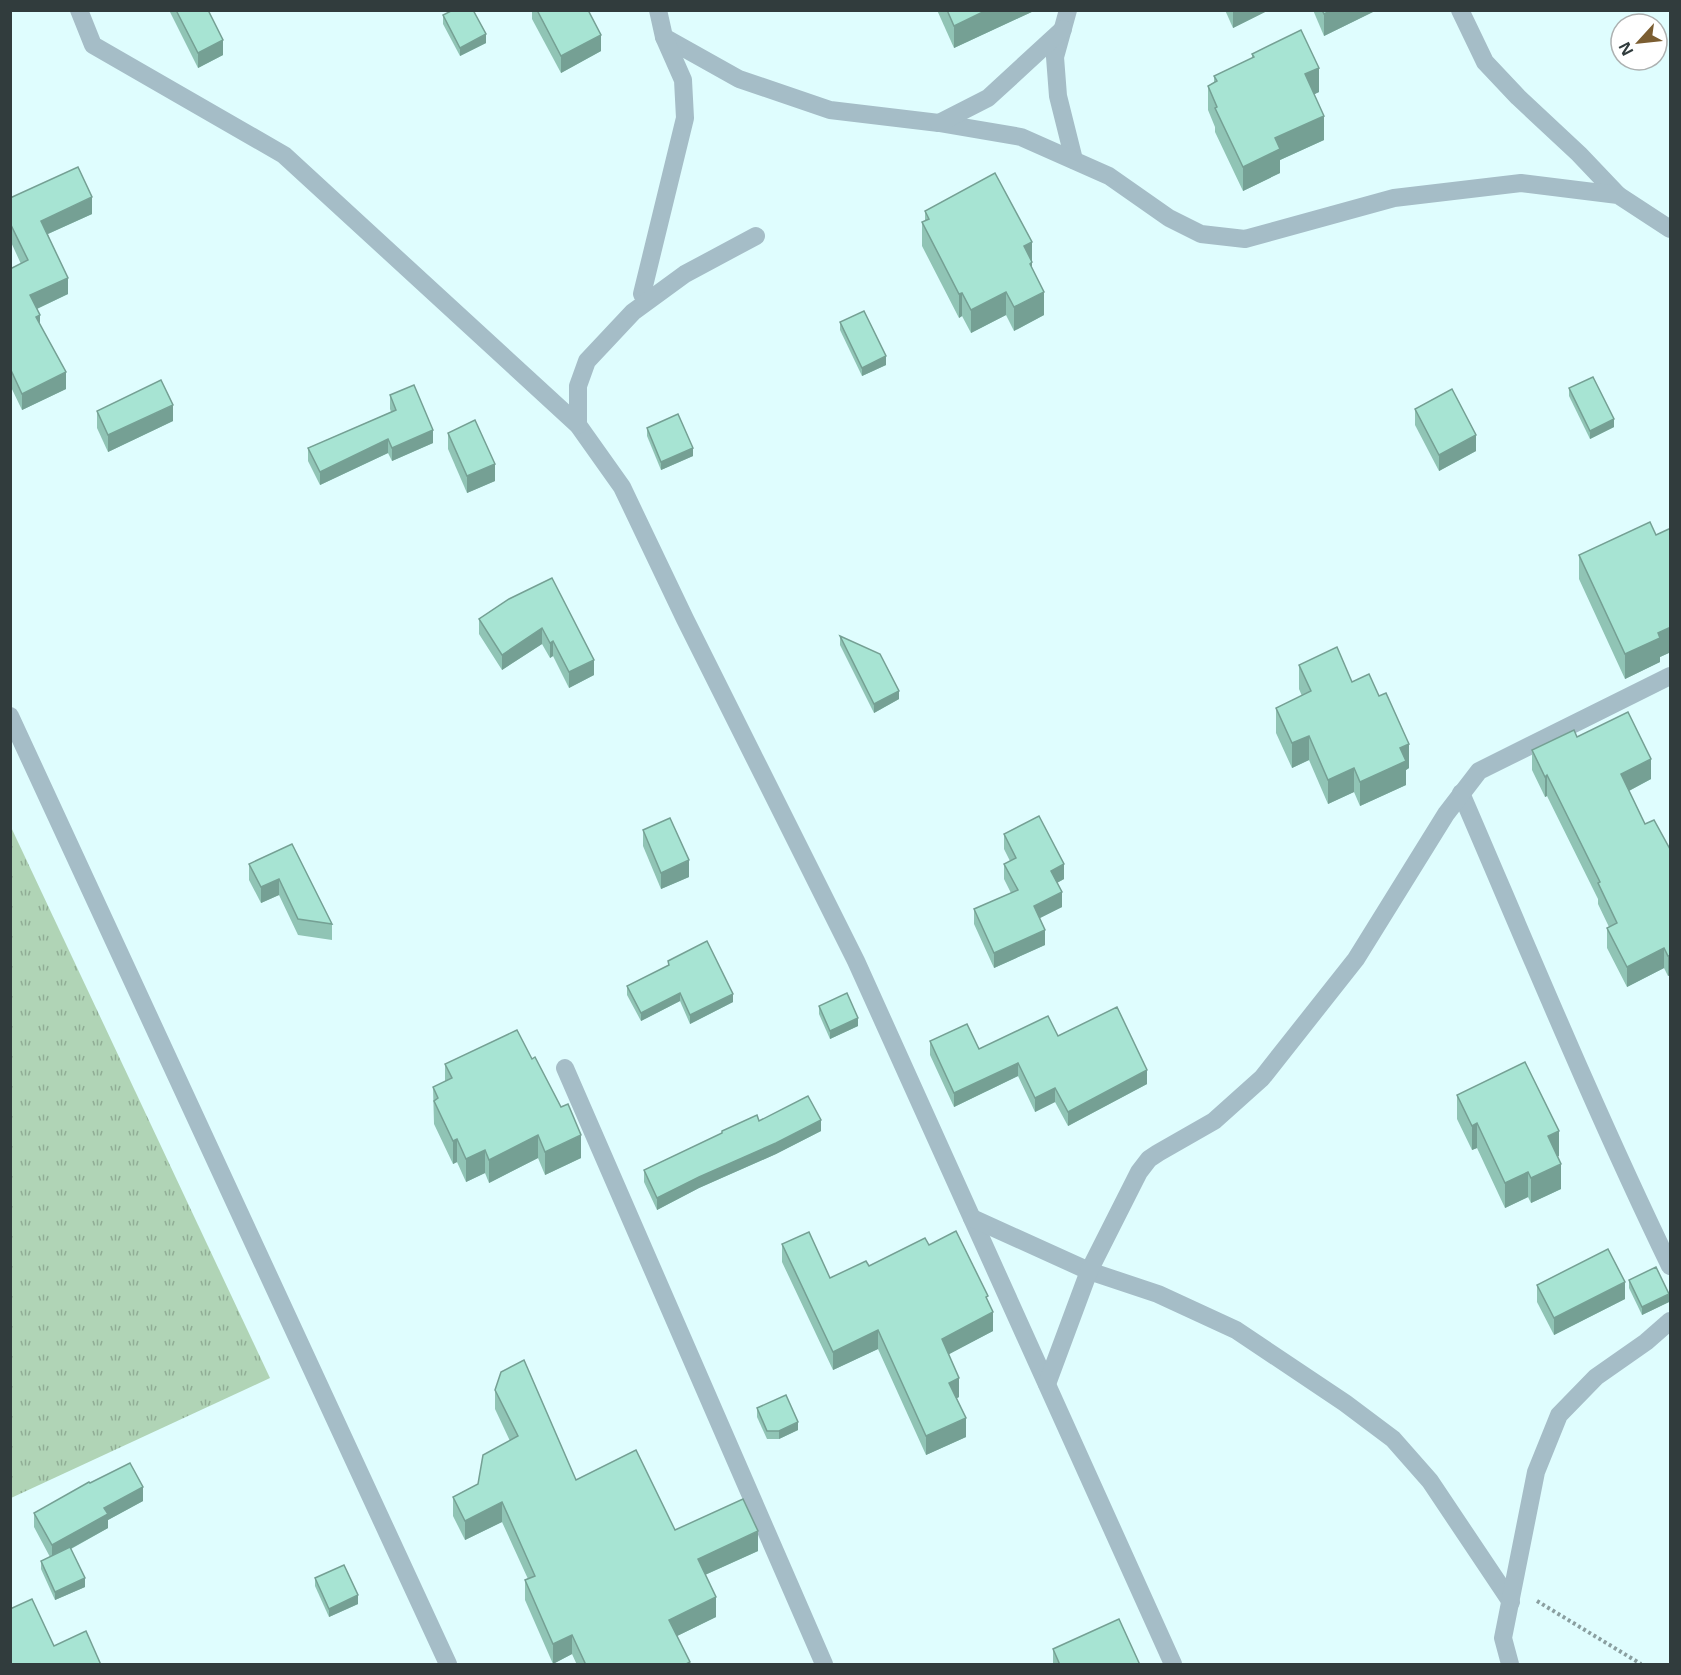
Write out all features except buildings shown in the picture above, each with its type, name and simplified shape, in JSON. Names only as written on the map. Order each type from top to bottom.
[{"type":"street","points":[[79,10],[93,45],[284,155],[578,425],[622,487],[685,619],[856,961],[1173,1665]]},
{"type":"street","points":[[642,294],[685,118],[683,80],[664,37],[658,10]]},
{"type":"street","points":[[1068,10],[1056,57],[1058,96],[1074,160]]},
{"type":"street","points":[[1460,10],[1485,62],[1518,97],[1579,154],[1618,195],[1671,229]]},
{"type":"street","points":[[939,123],[988,98],[1063,29]]},
{"type":"street","points":[[664,37],[739,79],[830,110],[939,123],[1021,137],[1109,176],[1168,218],[1201,234],[1245,239],[1394,198],[1521,183],[1618,195]]},
{"type":"street","points":[[578,425],[578,386],[587,361],[633,312],[685,274],[756,236]]},
{"type":"street","points":[[1047,1384],[1089,1271],[1139,1172],[1158,1153],[1214,1121],[1262,1078],[1356,959],[1461,793],[1479,771],[1671,676]]},
{"type":"street","points":[[10,716],[448,1665]]},
{"type":"street","points":[[1461,793],[1579,1065],[1671,1266]]},
{"type":"street","points":[[565,1068],[824,1665]]},
{"type":"street","points":[[972,1218],[1089,1271],[1158,1294],[1236,1330],[1344,1403],[1393,1440],[1430,1481],[1513,1595]]},
{"type":"street","points":[[1510,1665],[1503,1638],[1536,1472],[1558,1415],[1596,1377],[1646,1342],[1671,1321]]},
{"type":"path","points":[[1513,1595],[1641,1665]]},
{"type":"green space","points":[[10,825],[270,1378],[11,1498],[10,1498]]}]
